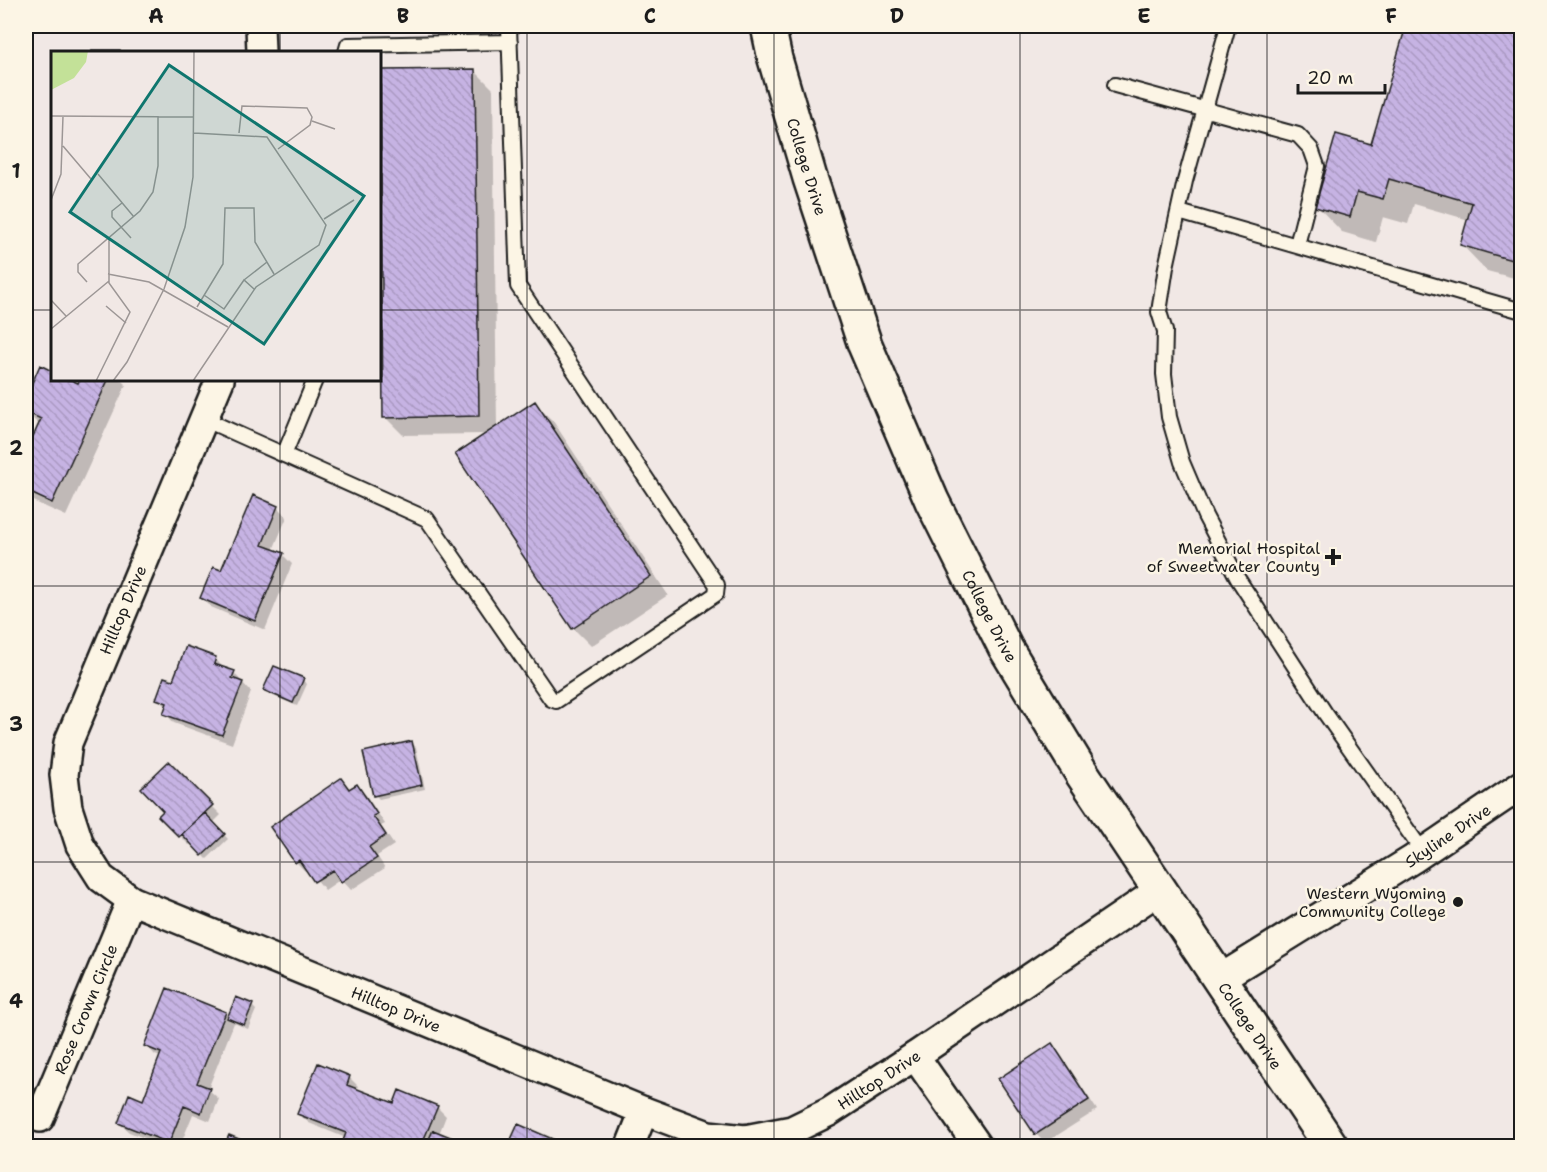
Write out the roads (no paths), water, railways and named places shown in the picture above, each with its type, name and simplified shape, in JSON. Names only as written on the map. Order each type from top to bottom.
[{"type":"main road","name":"College Drive","points":[[768,26],[775,59],[810,178],[865,345],[932,501],[1005,646],[1081,772],[1331,1146]]},
{"type":"street","points":[[260,26],[261,51]]},
{"type":"street","name":"Hilltop Drive","points":[[220,381],[68,743],[64,775],[68,808],[80,845],[101,878],[131,900],[644,1111],[708,1135],[745,1139],[792,1130],[829,1112],[1161,889]]},
{"type":"street","name":"Skyline Drive","points":[[1219,979],[1423,852],[1521,785]]},
{"type":"street","name":"Rose Crown Circle","points":[[39,1118],[131,900]]},
{"type":"street","points":[[915,1056],[978,1146]]},
{"type":"street","points":[[630,1146],[644,1111]]},
{"type":"lane","points":[[204,419],[427,519],[551,699],[556,701],[716,594],[717,585],[518,286],[509,26]]},
{"type":"lane","points":[[1228,26],[1185,181],[1159,312],[1165,332],[1164,374],[1169,417],[1182,462],[1205,516],[1238,579],[1324,714],[1423,852]]},
{"type":"lane","points":[[346,51],[348,45],[510,42]]},
{"type":"lane","points":[[1115,85],[1298,135],[1311,148],[1317,166],[1297,245]]},
{"type":"lane","points":[[1179,212],[1521,311]]},
{"type":"lane","points":[[284,455],[315,381]]},
{"type":"place","name":"Memorial Hospital of Sweetwater County","points":[[1333,557]]},
{"type":"place","name":"Western Wyoming Community College","points":[[1458,902]]}]
